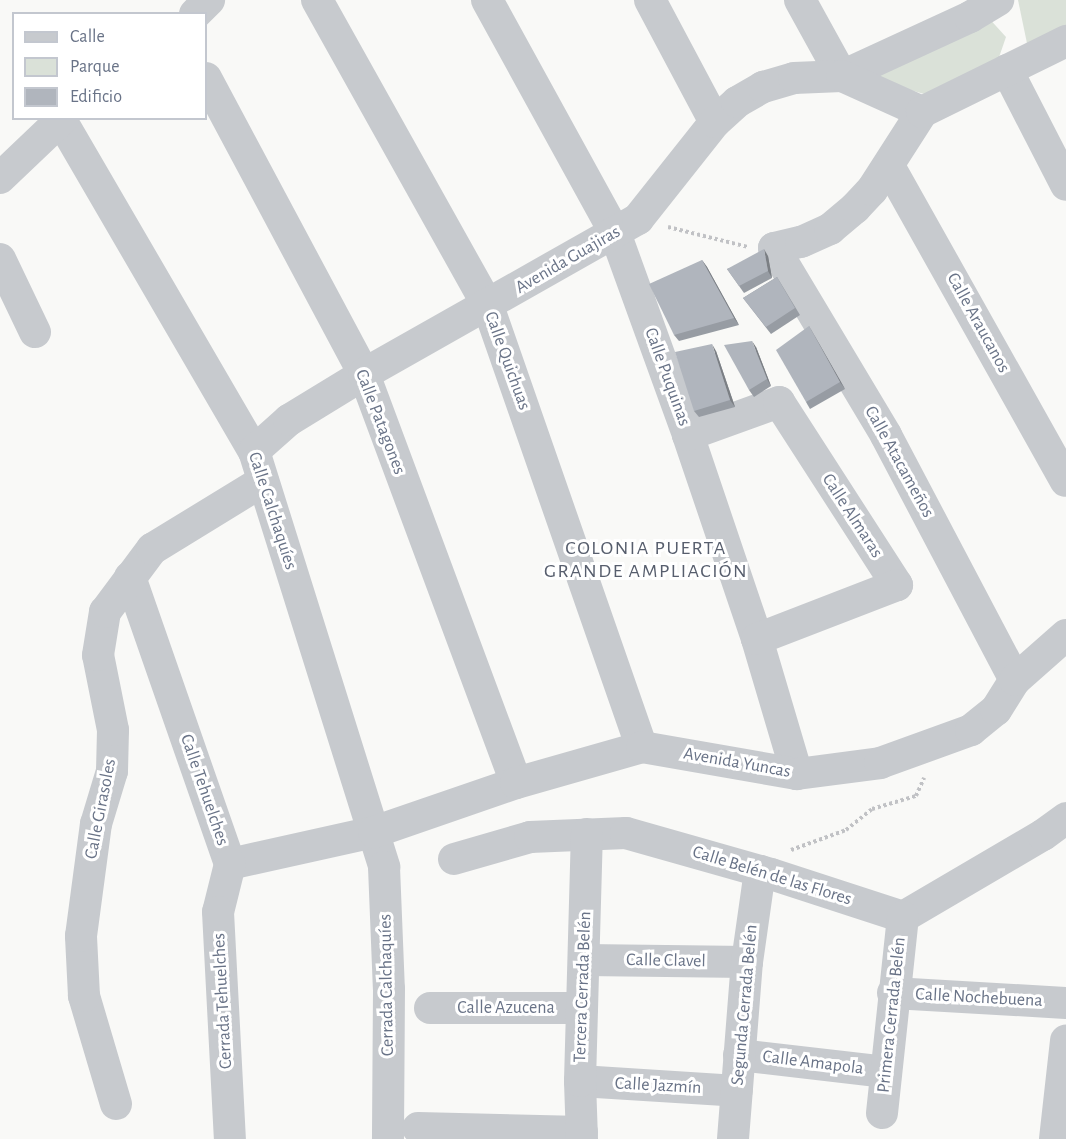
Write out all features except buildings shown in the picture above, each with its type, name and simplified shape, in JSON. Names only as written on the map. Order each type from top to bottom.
[{"type":"street","points":[[197,12],[210,0]]},
{"type":"street","name":"Calle Quichuas","points":[[318,0],[488,306],[642,747]]},
{"type":"street","name":"Calle Puquinas","points":[[488,0],[626,226],[688,435],[757,639],[797,774]]},
{"type":"street","points":[[650,0],[715,122]]},
{"type":"street","points":[[800,0],[842,76]]},
{"type":"street","name":"Avenida Guajiras","points":[[254,451],[289,420],[364,374],[626,226],[715,122],[737,102],[763,87],[794,78],[842,76],[965,8],[998,0]]},
{"type":"street","points":[[774,248],[801,242],[830,229],[872,190],[922,112],[1066,41]]},
{"type":"street","points":[[1007,70],[1066,185]]},
{"type":"street","name":"Avenida Guajiras","points":[[842,76],[922,112]]},
{"type":"street","name":"Calle Patagones","points":[[207,80],[364,374],[516,783]]},
{"type":"street","points":[[0,178],[61,120]]},
{"type":"street","name":"Calle Calchaquíes","points":[[63,120],[254,451],[374,832]]},
{"type":"street","name":"Calle Araucanos","points":[[889,166],[1066,481]]},
{"type":"street","name":"Calle Atacameños","points":[[774,248],[886,435],[1015,680]]},
{"type":"street","points":[[0,259],[35,332]]},
{"type":"street","name":"Calle Almaras","points":[[688,435],[779,402],[897,585],[757,639]]},
{"type":"street","name":"Calle Girasoles","points":[[116,1104],[84,996],[81,936],[96,824],[112,771],[113,730],[98,655],[105,612],[152,549],[263,481]]},
{"type":"street","name":"Calle Tehuelches","points":[[130,577],[230,864],[374,832]]},
{"type":"street","name":"Avenida Yuncas","points":[[374,832],[516,783],[642,747],[797,774],[880,763],[970,730],[996,710],[1015,680],[1066,635]]},
{"type":"street","points":[[903,917],[1043,835],[1066,818]]},
{"type":"street","name":"Cerrada Calchaquíes","points":[[374,832],[384,867],[389,989],[388,1139]]},
{"type":"street","name":"Calle Belén de las Flores","points":[[454,860],[530,837],[626,833],[760,871],[903,917]]},
{"type":"street","name":"Tercera Cerrada Belén","points":[[582,1135],[580,1081],[587,834]]},
{"type":"street","name":"Cerrada Tehuelches","points":[[230,864],[218,912],[230,1139]]},
{"type":"street","name":"Segunda Cerrada Belén","points":[[733,1139],[747,962],[760,871]]},
{"type":"street","name":"Primera Cerrada Belén","points":[[882,1113],[893,993],[903,917]]},
{"type":"street","name":"Calle Clavel","points":[[585,960],[747,962]]},
{"type":"street","name":"Calle Nochebuena","points":[[893,993],[1066,1003]]},
{"type":"street","name":"Calle Azucena","points":[[430,1008],[582,1008]]},
{"type":"street","points":[[1055,1139],[1065,1054]]},
{"type":"street","name":"Calle Amapola","points":[[740,1055],[886,1072]]},
{"type":"street","name":"Calle Jazmín","points":[[580,1081],[737,1091]]},
{"type":"street","points":[[418,1128],[582,1135]]},
{"type":"path","name":"Avenida Guajiras","points":[[626,226],[764,251],[774,248]]},
{"type":"path","points":[[788,850],[846,830],[872,809],[916,796],[942,742]]},
{"type":"green space","points":[[1018,0],[1066,0],[1066,34],[1029,53]]},
{"type":"green space","points":[[986,15],[1006,37],[997,63],[934,97],[857,74]]},
{"type":"district","name":"COLONIA PUERTA GRANDE AMPLIACIÓN","points":[[646,560]]}]
